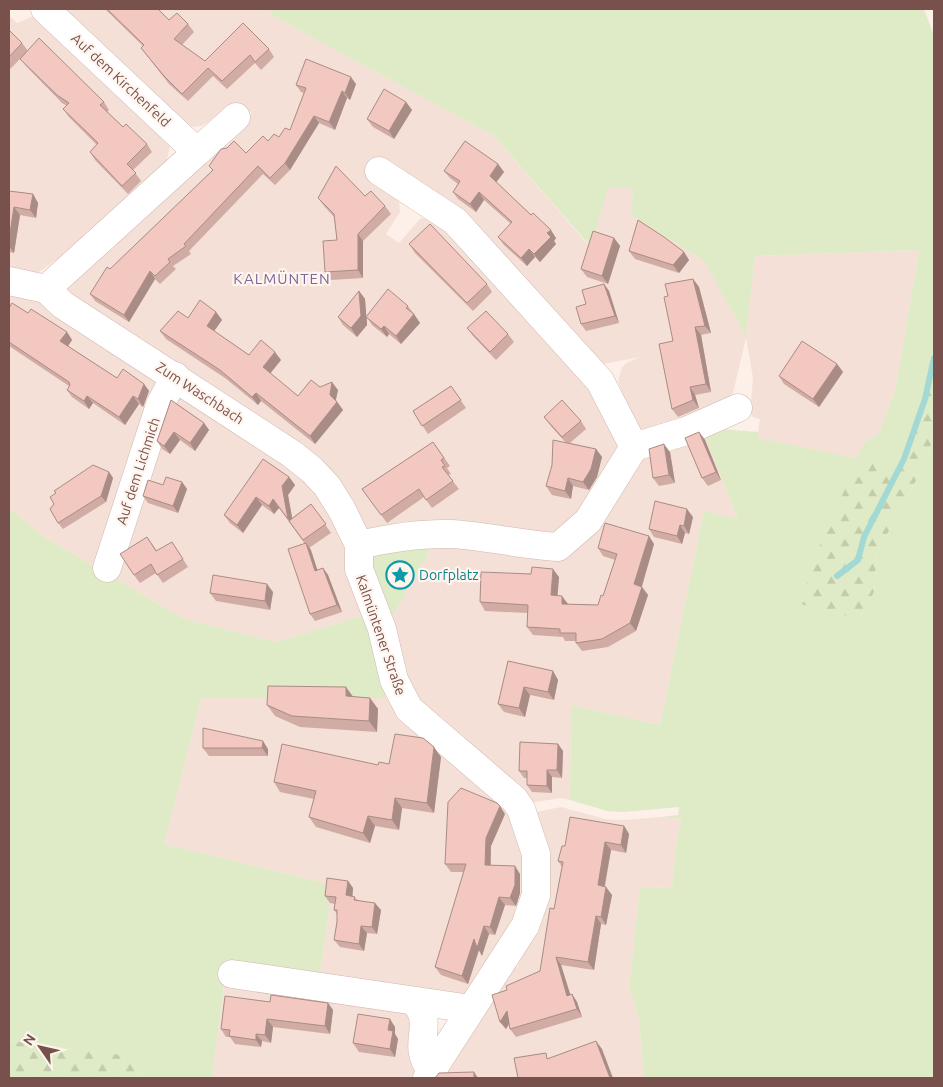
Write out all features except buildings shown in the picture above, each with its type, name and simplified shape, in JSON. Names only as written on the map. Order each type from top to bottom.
[{"type":"street","name":"Auf dem Kirchenfeld","points":[[45,9],[197,152]]},
{"type":"street","points":[[9,281],[46,289],[236,117]]},
{"type":"street","points":[[379,171],[455,221],[600,381],[634,447]]},
{"type":"street","name":"Zum Waschbach","points":[[46,289],[63,305],[175,376],[292,454],[312,470],[337,502],[359,545]]},
{"type":"street","name":"Auf dem Lichmich","points":[[107,568],[162,399],[175,376]]},
{"type":"street","points":[[359,545],[397,537],[451,534],[532,546],[558,547],[588,521],[634,447],[686,431],[738,408]]},
{"type":"street","name":"Kalmüntener Straße","points":[[359,545],[359,569],[380,624],[391,672],[403,701],[457,752],[514,799],[536,854],[536,895],[530,916],[514,945],[429,1074]]},
{"type":"street","points":[[232,974],[471,1009]]},
{"type":"street","name":"Kalmüntener Straße","points":[[415,1002],[421,1008],[426,1022],[421,1039],[423,1059],[429,1074]]},
{"type":"shaded area","points":[[63,9],[268,9],[273,16],[494,136],[590,247],[608,188],[633,188],[631,215],[704,261],[746,335],[755,256],[919,250],[895,391],[879,433],[864,443],[856,458],[757,438],[760,419],[753,417],[750,412],[753,378],[746,338],[732,397],[639,437],[618,381],[622,367],[640,357],[598,365],[483,237],[399,200],[400,212],[386,234],[399,243],[420,219],[426,218],[437,221],[595,387],[619,445],[604,478],[568,524],[549,537],[360,529],[351,511],[64,292],[204,162],[252,113],[241,106],[223,111],[202,126],[189,127]]},
{"type":"shaded area","points":[[9,15],[17,23],[34,16],[169,142],[170,146],[166,164],[87,238],[36,274],[9,270]]},
{"type":"shaded area","points":[[9,291],[37,300],[295,466],[348,536],[345,561],[365,615],[276,642],[184,619],[43,536],[9,508]]},
{"type":"shaded area","points":[[703,432],[738,519],[704,511],[660,725],[571,705],[570,800],[561,798],[523,804],[422,712],[401,681],[389,623],[433,545],[479,543],[539,558],[634,459]]},
{"type":"shaded area","points":[[201,698],[386,698],[399,714],[508,805],[528,856],[527,902],[467,994],[458,996],[319,978],[333,885],[164,844]]},
{"type":"shaded area","points":[[561,807],[605,819],[624,820],[661,817],[682,819],[676,844],[672,888],[640,887],[629,986],[639,1019],[644,1078],[438,1078],[508,966],[518,967],[531,813]]},
{"type":"shaded area","points":[[225,979],[410,1013],[420,1078],[212,1078]]},
{"type":"green space","points":[[268,9],[924,9],[934,36],[934,358],[925,399],[904,459],[801,604],[859,619],[874,592],[877,553],[927,460],[934,433],[934,1078],[644,1078],[639,1019],[629,986],[640,887],[672,888],[676,844],[682,819],[661,817],[678,815],[679,807],[624,812],[607,811],[570,800],[571,705],[660,725],[704,511],[738,519],[703,432],[710,428],[758,432],[758,438],[856,458],[864,443],[879,433],[895,391],[919,250],[755,256],[746,336],[704,261],[631,215],[633,188],[608,188],[591,247],[494,136],[273,16]]},
{"type":"green space","points":[[934,358],[934,433],[927,460],[877,553],[874,592],[859,619],[800,604],[822,540],[858,460],[904,459],[925,399]]},
{"type":"green space","points":[[9,508],[43,536],[184,619],[276,642],[365,615],[386,698],[201,698],[164,844],[333,885],[319,978],[227,963],[212,1078],[136,1078],[137,1057],[9,1041]]},
{"type":"green space","points":[[433,545],[389,623],[372,579],[371,570],[375,554]]},
{"type":"green space","points":[[9,1041],[138,1057],[136,1078],[9,1078]]},
{"type":"waterway","points":[[837,576],[858,560],[864,537],[904,459],[925,399],[934,358]]},
{"type":"place","name":"Dorfplatz","points":[[400,575]]},
{"type":"district","name":"KALMÜNTEN","points":[[282,279]]}]
